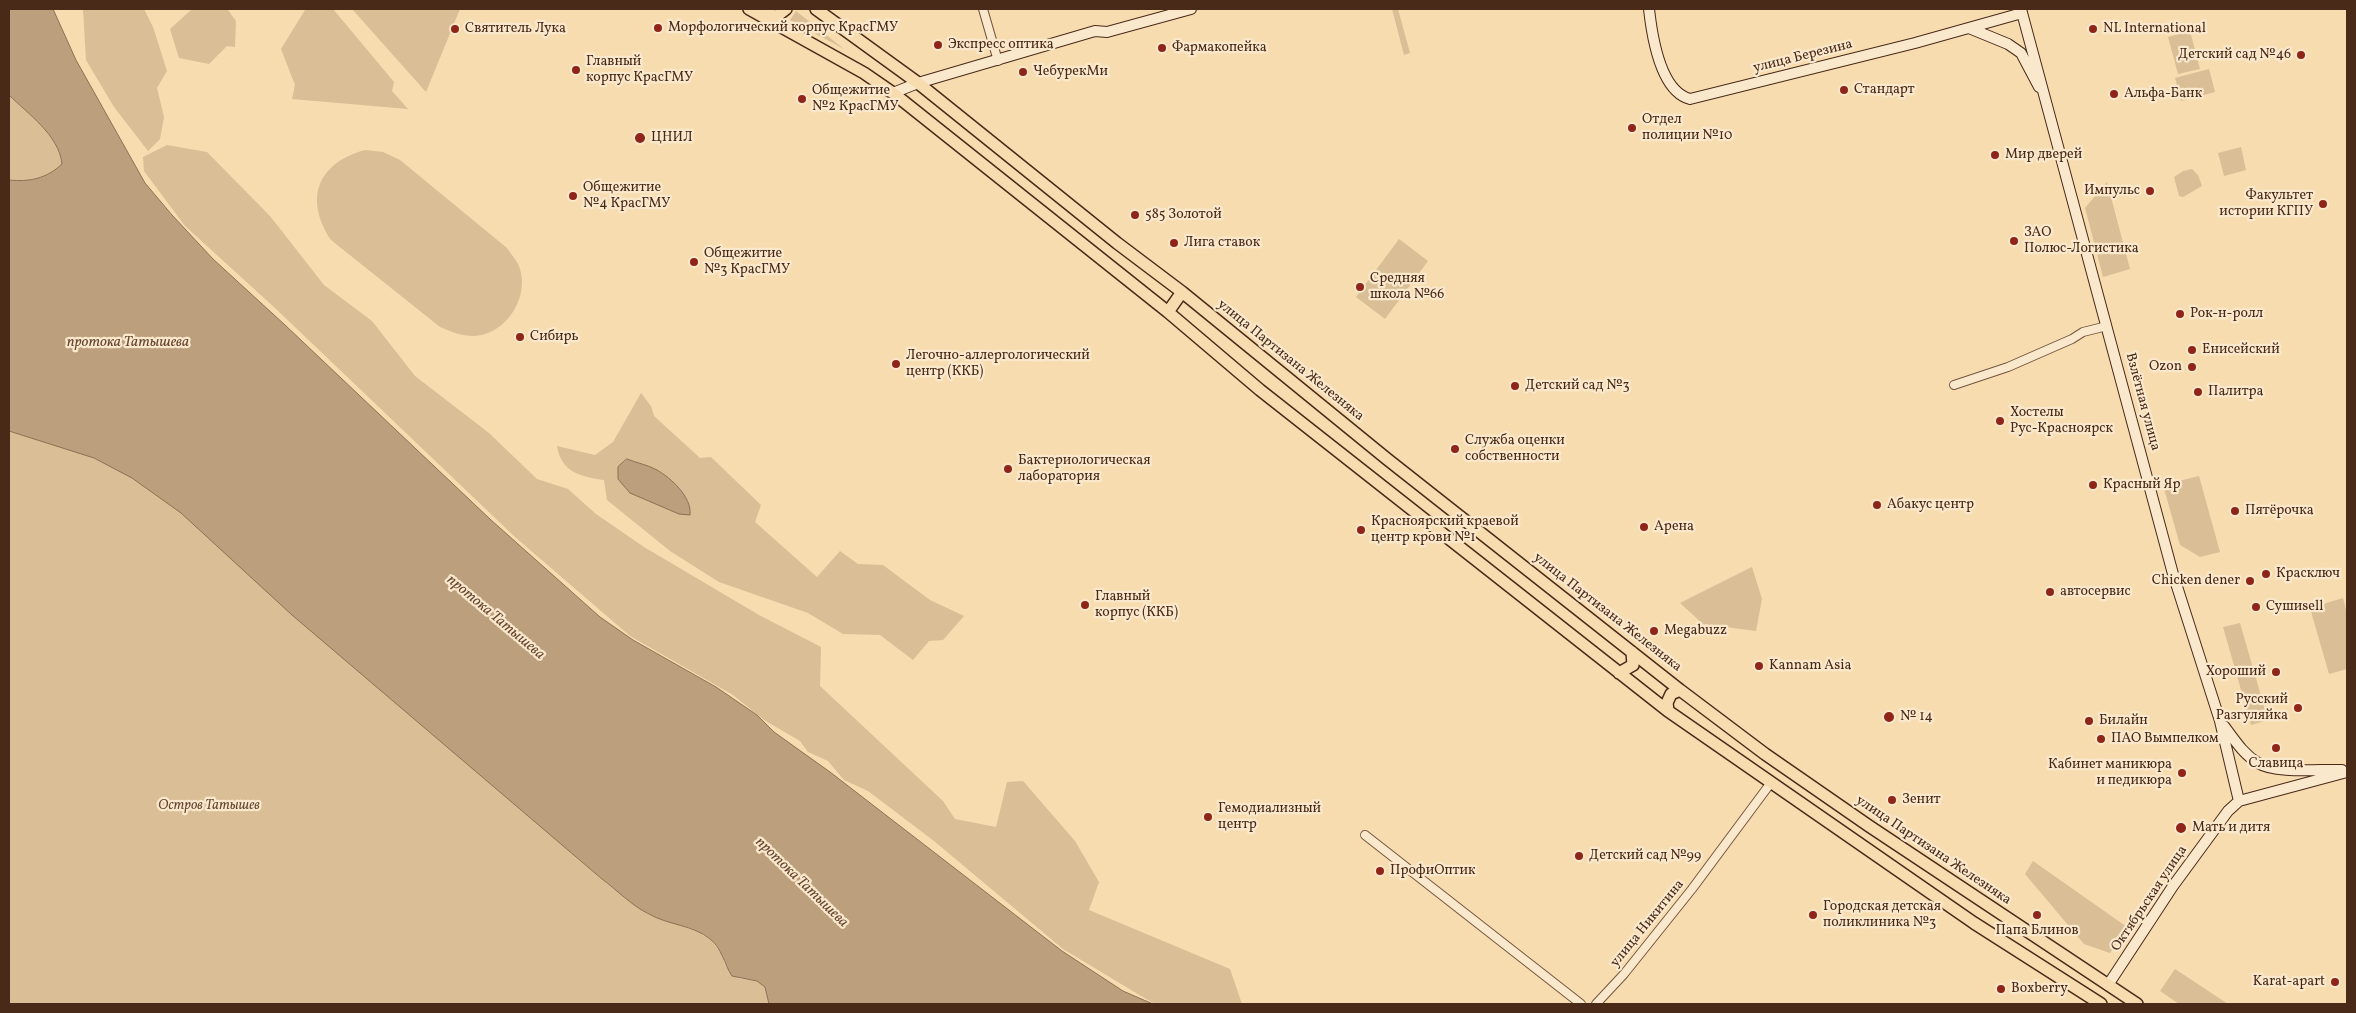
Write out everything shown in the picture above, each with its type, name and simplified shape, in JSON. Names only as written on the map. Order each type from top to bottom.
[{"type":"main road","points":[[753,11],[777,16],[786,9]]},
{"type":"main road","name":"улица Партизана Железняка","points":[[816,9],[918,83],[1117,243],[1182,292],[1387,459],[1680,690],[1765,754],[1861,820],[2073,964],[2137,1004]]},
{"type":"main road","points":[[753,11],[864,73],[893,93],[1168,312],[1260,390],[1620,673],[1770,784],[1974,923],[2102,1004],[2108,985]]},
{"type":"main road","points":[[1168,312],[1182,292]]},
{"type":"main road","points":[[1620,673],[1633,665],[1632,652]]},
{"type":"main road","points":[[1668,710],[1667,703],[1671,694],[1680,690]]},
{"type":"street","points":[[983,9],[998,61]]},
{"type":"street","points":[[893,93],[918,83],[1095,32],[1107,32],[1191,9]]},
{"type":"street","name":"улица Березина","points":[[1649,9],[1652,30],[1666,78],[1681,96],[1690,98],[1969,28],[2022,11]]},
{"type":"street","name":"Взлётная улица","points":[[2022,11],[2174,574],[2220,721],[2238,801]]},
{"type":"street","points":[[1969,28],[2008,44],[2021,53],[2048,104]]},
{"type":"street","points":[[1954,385],[2008,367],[2072,339],[2083,332],[2107,326]]},
{"type":"street","points":[[2220,721],[2241,749],[2258,763],[2271,768],[2347,771]]},
{"type":"street","points":[[2238,801],[2347,771]]},
{"type":"street","name":"улица Никитина","points":[[1596,1004],[1624,974],[1681,904],[1770,784]]},
{"type":"street","name":"Октябрьская улица","points":[[2108,985],[2173,886],[2228,811],[2238,801]]},
{"type":"street","points":[[1366,835],[1581,1004]]},
{"type":"green space","points":[[83,9],[144,9],[153,27],[167,71],[157,88],[164,117],[160,139],[148,151],[114,107],[86,60]]},
{"type":"green space","points":[[333,9],[394,82],[392,91],[408,109],[292,99],[295,85],[281,49],[305,10]]},
{"type":"green space","points":[[352,9],[460,9],[426,92]]},
{"type":"green space","points":[[1392,9],[1398,9],[1410,53],[1404,55]]},
{"type":"green space","points":[[191,10],[228,10],[236,21],[235,47],[227,46],[209,64],[179,58],[170,29]]},
{"type":"green space","points":[[796,11],[844,49],[790,20]]},
{"type":"green space","points":[[2190,31],[2200,69],[2178,74],[2168,37]]},
{"type":"green space","points":[[2209,69],[2215,92],[2181,101],[2175,78]]},
{"type":"green space","points":[[9,95],[42,126],[60,153],[62,164],[44,176],[31,180],[9,180]]},
{"type":"green space","points":[[167,145],[207,152],[270,216],[324,285],[372,321],[415,376],[489,433],[537,479],[568,489],[596,514],[644,547],[759,615],[821,647],[820,686],[943,801],[955,819],[996,827],[1007,782],[1023,781],[1075,841],[1099,882],[1089,910],[1230,969],[1242,1004],[1155,1004],[1141,996],[1063,949],[934,841],[868,791],[844,780],[828,761],[808,752],[800,741],[764,720],[733,695],[630,636],[515,537],[275,308],[185,226],[144,171],[143,157]]},
{"type":"green space","points":[[2241,147],[2246,170],[2224,176],[2218,153]]},
{"type":"green space","points":[[365,150],[383,152],[400,160],[507,248],[518,264],[522,288],[514,311],[497,329],[486,334],[474,336],[453,332],[440,327],[331,240],[318,210],[317,197],[320,184],[326,173],[336,164],[349,156]]},
{"type":"green space","points":[[2192,169],[2198,175],[2202,186],[2183,197],[2179,196],[2174,177],[2183,171]]},
{"type":"green space","points":[[2107,182],[2130,269],[2103,277],[2085,208]]},
{"type":"green space","points":[[1399,239],[1428,261],[1385,319],[1356,297]]},
{"type":"green space","points":[[641,393],[651,406],[654,416],[700,458],[711,457],[761,505],[755,522],[817,577],[840,551],[858,564],[883,565],[930,600],[964,616],[943,640],[929,641],[913,660],[880,635],[843,634],[808,613],[719,582],[670,551],[607,500],[604,480],[573,472],[563,462],[557,446],[595,455],[613,442]]},
{"type":"green space","name":"Остров Татышев","points":[[9,431],[86,454],[136,480],[173,506],[224,550],[239,566],[602,879],[648,914],[698,932],[711,940],[721,953],[725,965],[738,978],[757,981],[765,987],[769,1004],[9,1004]]},
{"type":"green space","points":[[2199,476],[2220,552],[2200,557],[2180,545],[2163,485]]},
{"type":"green space","points":[[1752,567],[1762,599],[1756,631],[1703,624],[1680,603]]},
{"type":"green space","points":[[2343,598],[2347,614],[2347,669],[2329,674],[2310,608]]},
{"type":"green space","points":[[2240,623],[2268,720],[2251,725],[2223,627]]},
{"type":"green space","points":[[2033,861],[2127,927],[2110,953],[2084,944],[2025,874]]},
{"type":"green space","points":[[2175,969],[2228,1004],[2179,1004],[2160,991]]},
{"type":"water","name":"протока Татышева","points":[[9,9],[53,9],[76,60],[145,183],[172,215],[213,259],[491,520],[600,617],[633,640],[716,687],[757,715],[774,732],[830,772],[1062,951],[1123,991],[1153,1004],[769,1004],[765,987],[757,981],[732,976],[720,951],[710,939],[696,931],[656,918],[625,898],[292,615],[181,513],[132,478],[94,458],[9,431],[9,180],[37,178],[50,173],[62,164],[60,153],[49,134],[9,95]]},
{"type":"water","points":[[627,459],[657,470],[674,483],[688,502],[690,515],[679,514],[630,493],[618,479],[618,467]]},
{"type":"place","name":"Морфологический корпус КрасГМУ","points":[[658,28]]},
{"type":"place","name":"Святитель Лука","points":[[455,29]]},
{"type":"place","name":"NL International","points":[[2093,29]]},
{"type":"place","name":"Экспресс оптика","points":[[938,45]]},
{"type":"place","name":"Фармакопейка","points":[[1162,48]]},
{"type":"place","name":"Детский сад №46","points":[[2301,55]]},
{"type":"place","name":"Главный корпус КрасГМУ","points":[[576,70]]},
{"type":"place","name":"ЧебурекМи","points":[[1023,72]]},
{"type":"place","name":"Стандарт","points":[[1844,90]]},
{"type":"place","name":"Альфа-Банк","points":[[2114,94]]},
{"type":"place","name":"Общежитие №2 КрасГМУ","points":[[802,99]]},
{"type":"place","name":"Отдел полиции №10","points":[[1632,128]]},
{"type":"place","name":"ЦНИЛ","points":[[640,138]]},
{"type":"place","name":"Мир дверей","points":[[1995,155]]},
{"type":"place","name":"Импульс","points":[[2150,191]]},
{"type":"place","name":"Общежитие №4 КрасГМУ","points":[[573,196]]},
{"type":"place","name":"Факультет истории КГПУ","points":[[2323,204]]},
{"type":"place","name":"585 Золотой","points":[[1135,215]]},
{"type":"place","name":"ЗАО Полюс-Логистика","points":[[2014,241]]},
{"type":"place","name":"Лига ставок","points":[[1174,243]]},
{"type":"place","name":"Общежитие №3 КрасГМУ","points":[[694,262]]},
{"type":"place","name":"Средняя школа №66","points":[[1360,287]]},
{"type":"place","name":"Рок-н-ролл","points":[[2180,314]]},
{"type":"place","name":"Сибирь","points":[[520,337]]},
{"type":"place","name":"Енисейский","points":[[2192,350]]},
{"type":"place","name":"Легочно-аллергологический центр (ККБ)","points":[[896,364]]},
{"type":"place","name":"Ozon","points":[[2192,367]]},
{"type":"place","name":"Детский сад №3","points":[[1515,386]]},
{"type":"place","name":"Палитра","points":[[2198,392]]},
{"type":"place","name":"Хостелы Рус-Красноярск","points":[[2000,421]]},
{"type":"place","name":"Служба оценки собственности","points":[[1455,449]]},
{"type":"place","name":"Бактериологическая лаборатория","points":[[1008,469]]},
{"type":"place","name":"Красный Яр","points":[[2093,485]]},
{"type":"place","name":"Абакус центр","points":[[1877,505]]},
{"type":"place","name":"Пятёрочка","points":[[2235,511]]},
{"type":"place","name":"Арена","points":[[1644,527]]},
{"type":"place","name":"Красноярский краевой центр крови №1","points":[[1361,530]]},
{"type":"place","name":"Красключ","points":[[2266,574]]},
{"type":"place","name":"Chicken dener","points":[[2250,581]]},
{"type":"place","name":"автосервис","points":[[2050,592]]},
{"type":"place","name":"Главный корпус (ККБ)","points":[[1085,605]]},
{"type":"place","name":"Сушиsell","points":[[2256,607]]},
{"type":"place","name":"Megabuzz","points":[[1654,631]]},
{"type":"place","name":"Kannam Asia","points":[[1759,666]]},
{"type":"place","name":"Хороший","points":[[2276,672]]},
{"type":"place","name":"Русский Разгуляйка","points":[[2298,708]]},
{"type":"place","name":"№ 14","points":[[1889,717]]},
{"type":"place","name":"Билайн","points":[[2089,721]]},
{"type":"place","name":"ПАО Вымпелком","points":[[2101,739]]},
{"type":"place","name":"Славица","points":[[2276,748]]},
{"type":"place","name":"Кабинет маникюра и педикюра","points":[[2182,773]]},
{"type":"place","name":"Зенит","points":[[1892,800]]},
{"type":"place","name":"Гемодиализный центр","points":[[1208,817]]},
{"type":"place","name":"Мать и дитя","points":[[2181,828]]},
{"type":"place","name":"Детский сад №99","points":[[1579,856]]},
{"type":"place","name":"ПрофиОптик","points":[[1380,871]]},
{"type":"place","name":"Городская детская поликлиника №3","points":[[1813,915]]},
{"type":"place","name":"Папа Блинов","points":[[2037,915]]},
{"type":"place","name":"Karat-apart","points":[[2335,982]]},
{"type":"place","name":"Boxberry","points":[[2001,989]]}]
